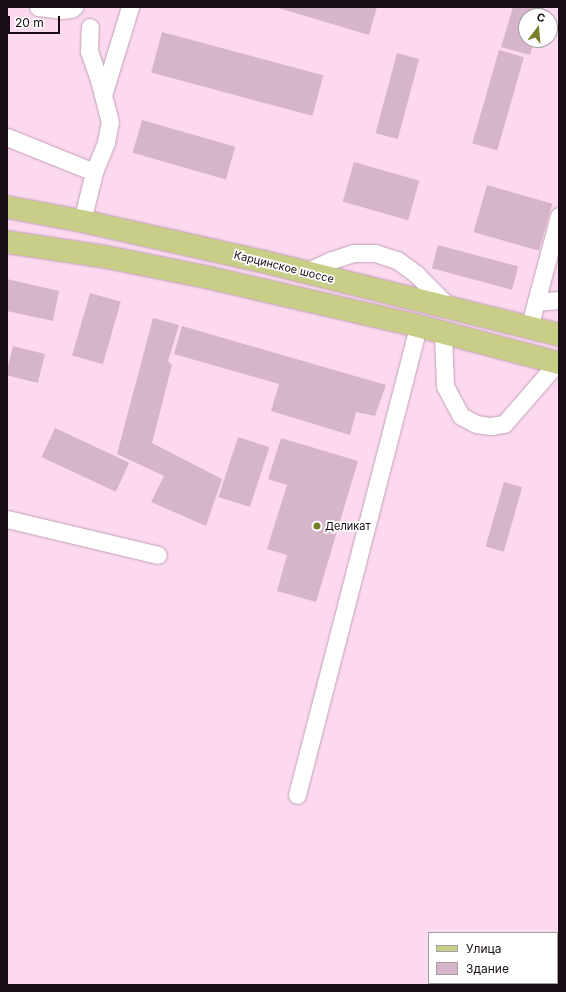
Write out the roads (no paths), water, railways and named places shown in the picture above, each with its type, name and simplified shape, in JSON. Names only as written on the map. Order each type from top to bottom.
[{"type":"main road","name":"Карцинское шоссе","points":[[7,207],[82,221],[306,272],[559,335]]},
{"type":"main road","points":[[7,242],[106,257],[206,277],[418,326],[558,364]]},
{"type":"lane","points":[[38,7],[71,10],[74,7]]},
{"type":"lane","points":[[104,95],[130,7]]},
{"type":"lane","points":[[82,221],[94,172],[106,142],[110,122],[104,95],[89,51],[90,27]]},
{"type":"lane","points":[[7,137],[94,172]]},
{"type":"lane","points":[[529,328],[559,216]]},
{"type":"lane","points":[[306,272],[332,260],[354,253],[375,253],[398,260],[416,274],[450,308]]},
{"type":"lane","points":[[536,302],[559,300]]},
{"type":"lane","points":[[297,795],[418,326]]},
{"type":"lane","points":[[443,333],[445,386],[461,416],[476,424],[491,426],[504,424],[558,364]]},
{"type":"lane","points":[[7,518],[158,555]]},
{"type":"place","name":"Деликат","points":[[317,526]]}]
